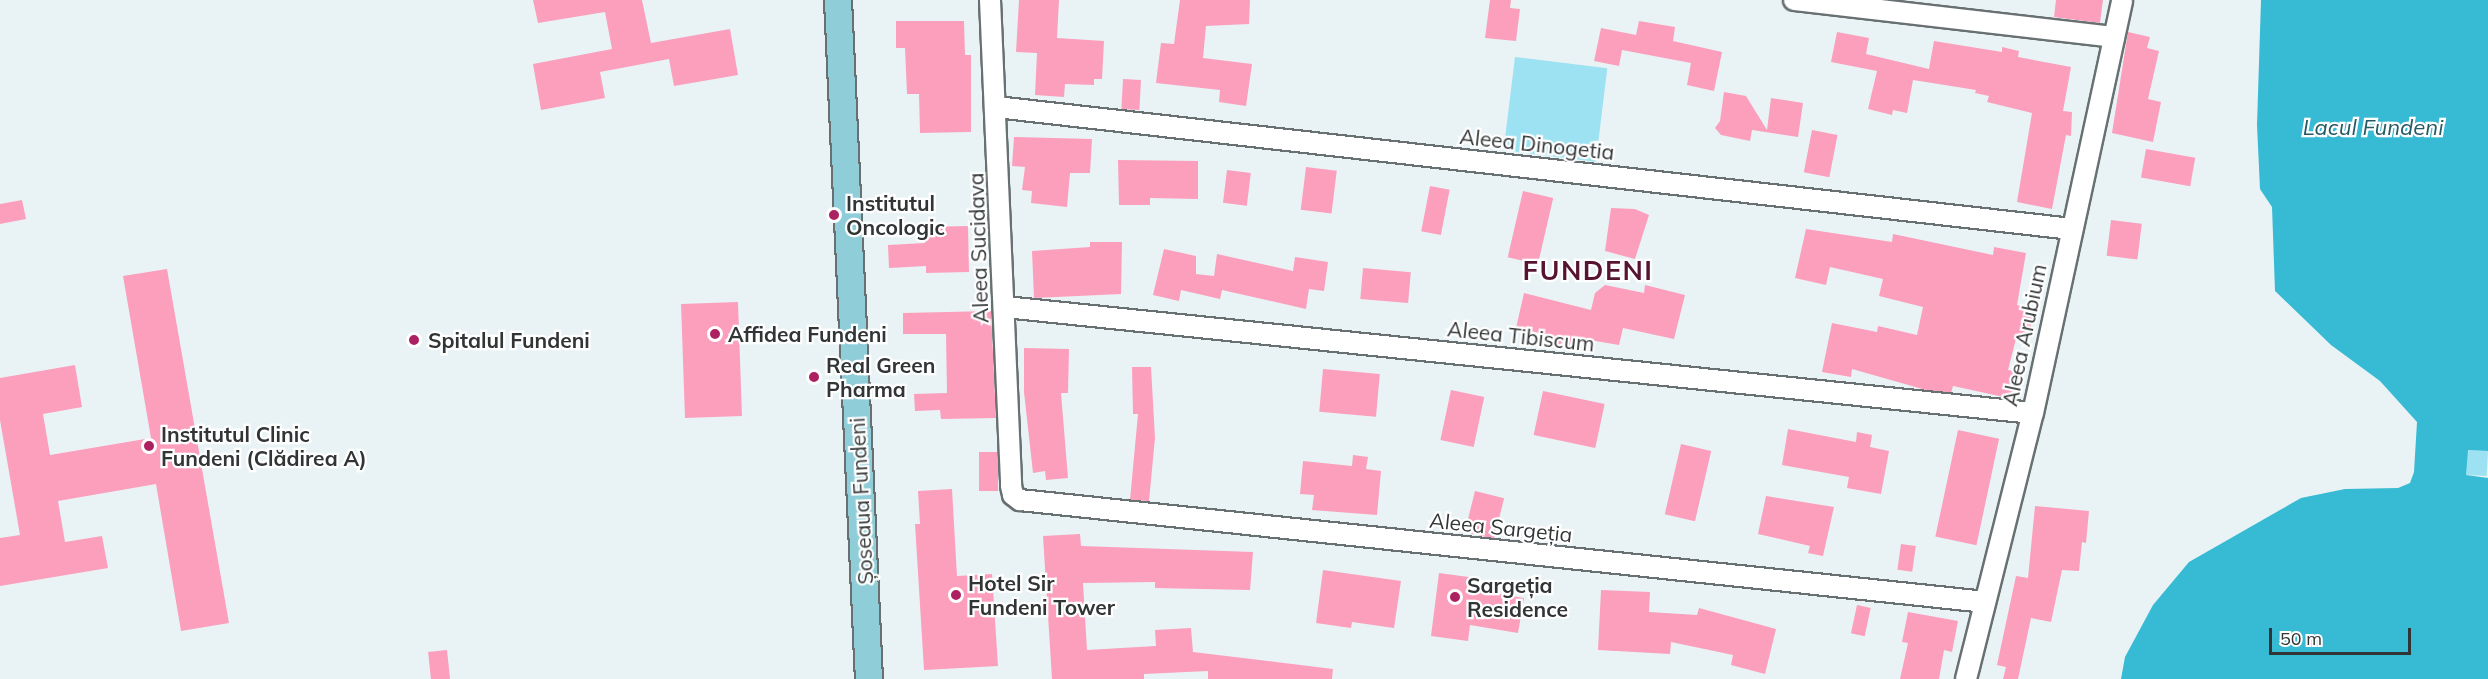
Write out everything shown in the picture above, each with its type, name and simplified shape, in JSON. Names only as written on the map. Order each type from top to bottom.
[{"type":"main road","name":"Șoseaua Fundeni","points":[[838,0],[869,679]]},
{"type":"main road","name":"Șoseaua Fundeni","points":[[856,0],[885,679]]},
{"type":"street","name":"Aleea Sucidava","points":[[990,0],[1013,495]]},
{"type":"street","points":[[1794,0],[2114,37]]},
{"type":"street","name":"Aleea Arubium","points":[[1966,679],[2033,413],[2122,0]]},
{"type":"street","name":"Aleea Dinogetia","points":[[996,107],[2072,229]]},
{"type":"street","name":"Aleea Tibiscum","points":[[1005,307],[2033,413]]},
{"type":"street","name":"Aleea Sargeția","points":[[1013,495],[1020,500],[1985,602]]},
{"type":"shaded area","points":[[1515,57],[1607,68],[1596,162],[1504,150]]},
{"type":"shaded area","points":[[2467,450],[2488,451],[2487,476],[2466,475]]},
{"type":"water","name":"Lacul Fundeni","points":[[2261,0],[2488,0],[2488,451],[2468,450],[2466,475],[2488,478],[2488,679],[2121,679],[2125,657],[2153,605],[2189,562],[2301,498],[2345,489],[2398,488],[2410,483],[2414,472],[2417,422],[2380,381],[2331,345],[2275,291],[2272,207],[2260,189],[2257,125]]},
{"type":"building","points":[[533,0],[642,0],[651,43],[730,29],[738,75],[674,86],[669,59],[600,72],[605,98],[541,110],[533,64],[612,49],[605,12],[538,23]]},
{"type":"building","points":[[1019,0],[1059,0],[1057,38],[1104,41],[1102,79],[1094,79],[1094,85],[1065,84],[1064,97],[1035,95],[1037,53],[1016,52]]},
{"type":"building","points":[[1180,0],[1250,0],[1249,24],[1206,26],[1203,58],[1252,64],[1246,106],[1219,102],[1220,90],[1156,83],[1161,43],[1174,44]]},
{"type":"building","points":[[1490,0],[1511,0],[1510,8],[1520,9],[1516,41],[1485,38]]},
{"type":"building","points":[[2056,0],[2103,0],[2100,23],[2054,17]]},
{"type":"building","points":[[896,21],[964,21],[965,55],[971,55],[971,132],[920,133],[919,94],[907,94],[905,48],[896,48]]},
{"type":"building","points":[[1639,21],[1675,27],[1673,41],[1722,52],[1714,91],[1687,85],[1691,63],[1622,50],[1619,66],[1594,61],[1601,28],[1636,35]]},
{"type":"building","points":[[1837,32],[1869,38],[1866,54],[1929,69],[1934,41],[2002,52],[2002,47],[2019,51],[2018,57],[2071,67],[2063,111],[2072,112],[2071,136],[2066,135],[2052,209],[2017,202],[2032,113],[1987,102],[1989,96],[1975,93],[1976,90],[1913,80],[1907,113],[1893,110],[1892,115],[1868,109],[1877,71],[1831,62]]},
{"type":"building","points":[[2128,32],[2150,37],[2147,48],[2159,51],[2148,99],[2161,102],[2153,142],[2112,133]]},
{"type":"building","points":[[1123,79],[1141,80],[1139,110],[1121,109]]},
{"type":"building","points":[[1724,92],[1746,96],[1767,130],[1771,98],[1803,103],[1798,137],[1752,130],[1750,141],[1721,135],[1715,128],[1720,121]]},
{"type":"building","points":[[1812,130],[1838,135],[1829,177],[1804,172]]},
{"type":"building","points":[[1014,137],[1092,139],[1090,173],[1070,173],[1067,207],[1031,203],[1032,191],[1022,190],[1025,167],[1012,166]]},
{"type":"building","points":[[2146,149],[2195,158],[2190,186],[2141,178]]},
{"type":"building","points":[[1118,160],[1198,161],[1198,199],[1150,198],[1150,205],[1119,205]]},
{"type":"building","points":[[1306,167],[1337,171],[1332,213],[1301,210]]},
{"type":"building","points":[[1227,170],[1251,173],[1247,206],[1223,203]]},
{"type":"building","points":[[1430,186],[1450,190],[1441,235],[1421,231]]},
{"type":"building","points":[[1523,191],[1553,198],[1538,264],[1508,257]]},
{"type":"building","points":[[22,200],[26,219],[0,224],[0,204]]},
{"type":"building","points":[[1611,208],[1635,209],[1649,215],[1635,259],[1605,251]]},
{"type":"building","points":[[2111,220],[2142,224],[2137,260],[2107,256]]},
{"type":"building","points":[[968,226],[969,272],[926,273],[926,266],[889,268],[888,245],[925,243],[925,227]]},
{"type":"building","points":[[1806,229],[1892,242],[1893,234],[1993,255],[1994,247],[2026,253],[2017,305],[2035,310],[2028,338],[2017,335],[2008,370],[2019,372],[2013,399],[1953,386],[1951,393],[1926,390],[1852,369],[1851,377],[1822,372],[1832,323],[1877,332],[1878,326],[1917,335],[1923,307],[1879,296],[1883,279],[1830,267],[1826,285],[1795,278]]},
{"type":"building","points":[[1090,242],[1122,242],[1121,294],[1034,298],[1032,251],[1090,247]]},
{"type":"building","points":[[1164,249],[1196,256],[1196,274],[1214,276],[1217,254],[1293,271],[1295,257],[1328,262],[1324,291],[1309,289],[1306,309],[1222,290],[1220,299],[1181,290],[1179,301],[1153,295]]},
{"type":"building","points":[[1363,268],[1411,272],[1408,303],[1360,299]]},
{"type":"building","name":"Institutul Clinic Fundeni (Clădirea A)","points":[[167,269],[229,623],[181,631],[156,484],[58,501],[65,542],[102,536],[108,568],[0,586],[0,538],[20,535],[0,420],[0,378],[75,365],[82,407],[43,414],[50,455],[151,438],[123,276]]},
{"type":"building","points":[[1605,285],[1644,293],[1645,285],[1685,295],[1674,339],[1623,328],[1619,345],[1572,337],[1569,349],[1547,344],[1549,335],[1516,328],[1524,293],[1591,310],[1595,293]]},
{"type":"building","points":[[738,302],[742,416],[685,418],[681,304]]},
{"type":"building","points":[[991,311],[996,418],[941,419],[940,410],[915,411],[914,394],[947,393],[946,334],[903,334],[903,313]]},
{"type":"building","points":[[1024,348],[1069,349],[1068,393],[1061,393],[1068,478],[1046,480],[1045,471],[1033,473],[1024,392]]},
{"type":"building","points":[[1132,367],[1151,367],[1155,438],[1149,501],[1130,500],[1138,414],[1133,414]]},
{"type":"building","points":[[1323,369],[1380,374],[1376,417],[1319,412]]},
{"type":"building","points":[[1451,390],[1484,397],[1474,447],[1440,440]]},
{"type":"building","points":[[1543,391],[1605,404],[1595,448],[1534,435]]},
{"type":"building","points":[[1788,429],[1856,442],[1857,432],[1872,435],[1870,447],[1889,451],[1881,494],[1847,488],[1849,477],[1782,465]]},
{"type":"building","points":[[1958,430],[1999,439],[1976,545],[1935,537]]},
{"type":"building","points":[[1681,444],[1711,451],[1695,521],[1665,514]]},
{"type":"building","points":[[979,452],[998,452],[998,491],[979,491]]},
{"type":"building","points":[[1353,455],[1368,457],[1366,469],[1381,471],[1377,515],[1312,510],[1314,495],[1300,494],[1303,461],[1352,466]]},
{"type":"building","name":"Hotel Sir Fundeni Tower","points":[[952,489],[957,576],[992,574],[998,666],[924,670],[915,524],[920,524],[918,491]]},
{"type":"building","points":[[1475,491],[1504,498],[1494,539],[1465,532]]},
{"type":"building","points":[[1766,496],[1834,507],[1823,556],[1808,553],[1810,546],[1758,534]]},
{"type":"building","points":[[2035,506],[2089,511],[2086,543],[2082,542],[2079,571],[2062,570],[2051,622],[2031,618],[2018,679],[2003,679],[2006,667],[1997,665],[2016,576],[2028,578]]},
{"type":"building","points":[[1080,534],[1081,546],[1253,552],[1250,590],[1155,588],[1155,582],[1083,583],[1087,650],[1156,646],[1155,630],[1191,628],[1193,652],[1333,669],[1332,679],[1208,679],[1208,671],[1144,674],[1144,679],[1052,679],[1043,536]]},
{"type":"building","points":[[1901,544],[1916,546],[1912,572],[1897,570]]},
{"type":"building","points":[[1323,570],[1401,581],[1394,628],[1352,622],[1351,628],[1316,623]]},
{"type":"building","points":[[1439,573],[1476,578],[1475,590],[1524,598],[1518,633],[1470,625],[1468,641],[1431,636]]},
{"type":"building","points":[[1601,590],[1650,592],[1649,612],[1697,615],[1699,608],[1776,629],[1765,674],[1731,665],[1733,655],[1671,642],[1670,654],[1598,650]]},
{"type":"building","points":[[1857,605],[1871,608],[1865,636],[1851,633]]},
{"type":"building","points":[[1908,612],[1958,621],[1952,652],[1944,650],[1939,679],[1900,679],[1908,643],[1902,642]]},
{"type":"building","points":[[447,650],[450,679],[431,679],[428,652]]},
{"type":"place","name":"Institutul Oncologic","points":[[834,215]]},
{"type":"place","name":"Affidea Fundeni","points":[[715,334]]},
{"type":"place","name":"Spitalul Fundeni","points":[[414,340]]},
{"type":"place","name":"Real Green Pharma","points":[[814,377]]},
{"type":"place","name":"Institutul Clinic Fundeni (Clădirea A)","points":[[149,446]]},
{"type":"place","name":"Hotel Sir Fundeni Tower","points":[[956,595]]},
{"type":"place","name":"Sargeția Residence","points":[[1455,597]]},
{"type":"district","name":"FUNDENI","points":[[1588,271]]}]
